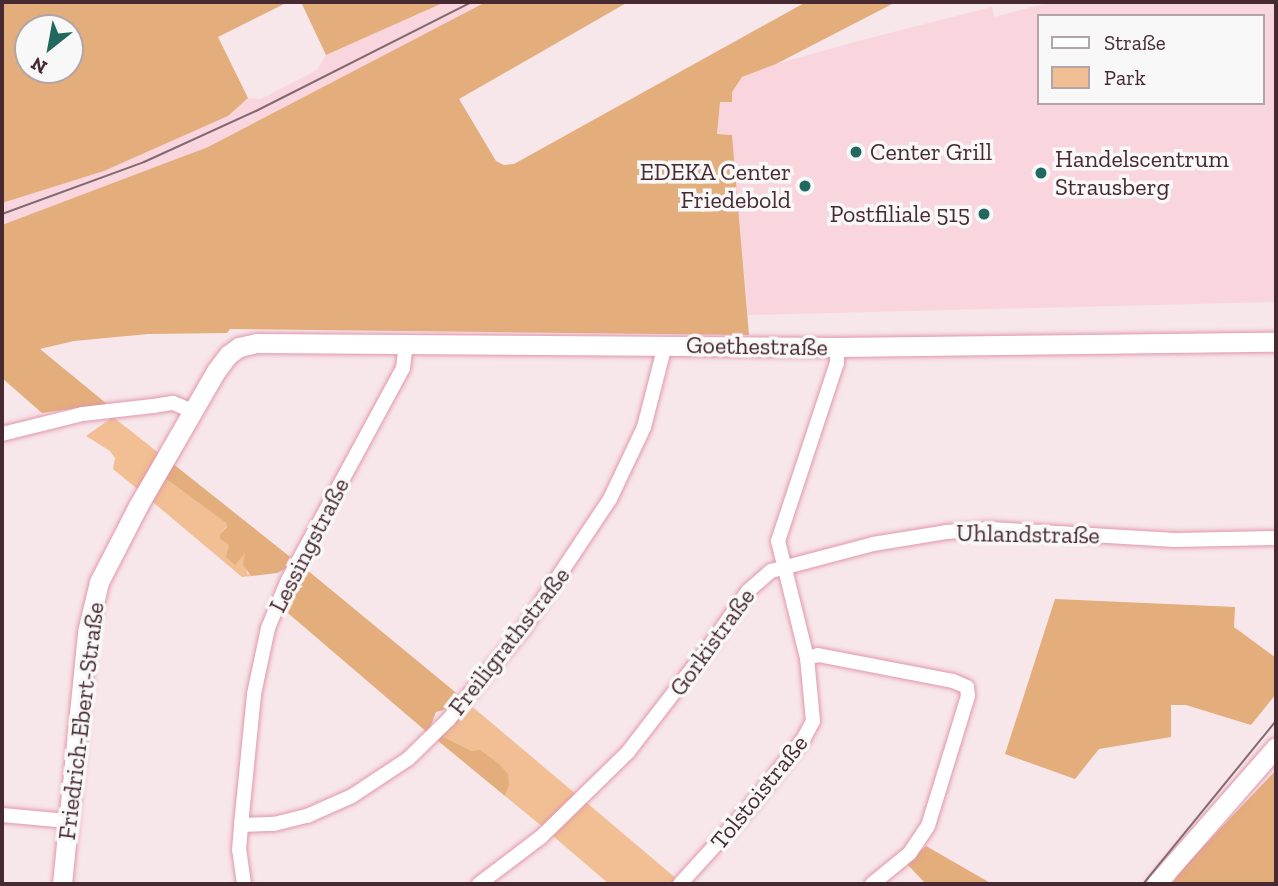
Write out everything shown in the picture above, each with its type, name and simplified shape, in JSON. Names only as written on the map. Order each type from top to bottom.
[{"type":"street","name":"Goethestraße","points":[[239,347],[257,343],[406,342],[837,347],[1276,342]]},
{"type":"street","name":"Lessingstraße","points":[[244,884],[239,850],[254,694],[272,618],[288,580],[403,368],[406,342]]},
{"type":"street","name":"Freiligrathstraße","points":[[241,825],[274,824],[307,816],[352,796],[408,759],[449,719],[524,628],[610,499],[644,427],[665,345]]},
{"type":"street","name":"Friedrich-Ebert-Straße","points":[[61,884],[85,654],[94,599],[107,563],[193,411],[222,361],[239,347]]},
{"type":"street","points":[[783,568],[778,541],[781,528],[837,363],[837,347]]},
{"type":"street","points":[[2,434],[83,414],[153,405],[173,403],[193,411]]},
{"type":"street","name":"Uhlandstraße","points":[[783,568],[873,544],[946,532],[990,529],[1175,540],[1276,538]]},
{"type":"street","name":"Tolstoistraße","points":[[680,884],[748,809],[811,727],[814,713],[807,658],[783,568]]},
{"type":"street","name":"Gorkistraße","points":[[479,884],[541,837],[618,763],[658,716],[757,580],[771,571],[783,568]]},
{"type":"street","points":[[807,658],[818,655],[962,683],[968,696],[928,826],[910,853],[872,884]]},
{"type":"street","points":[[1156,884],[1276,747]]},
{"type":"street","points":[[2,815],[68,821]]},
{"type":"shaded area","points":[[2,2],[288,2],[218,37],[248,98],[228,116],[104,171],[2,203]]},
{"type":"shaded area","points":[[301,2],[445,2],[326,55]]},
{"type":"shaded area","points":[[445,2],[488,2],[208,147],[2,225],[2,203],[104,171],[228,116],[248,98],[261,99],[317,70],[326,55]]},
{"type":"shaded area","points":[[486,2],[628,2],[459,99],[496,161],[504,165],[514,164],[806,2],[896,2],[776,64],[742,77],[732,92],[732,102],[720,102],[717,134],[732,135],[749,335],[230,329],[227,333],[148,334],[74,341],[40,349],[107,404],[42,413],[2,378],[2,225],[208,147]]},
{"type":"shaded area","points":[[1052,2],[1276,2],[1276,302],[748,315],[732,135],[717,134],[720,101],[742,77],[776,64],[992,7],[994,17]]},
{"type":"shaded area","points":[[172,463],[294,560],[289,567],[277,573],[251,576],[243,565],[245,553],[235,565],[226,557],[229,545],[220,539],[220,534],[227,527],[226,523],[164,477]]},
{"type":"shaded area","points":[[301,565],[460,696],[455,696],[451,708],[436,712],[428,733],[282,608],[290,585],[297,589],[303,587],[295,578]]},
{"type":"shaded area","points":[[1055,599],[1235,607],[1234,627],[1276,658],[1276,694],[1251,725],[1186,705],[1171,705],[1171,737],[1099,749],[1075,779],[1005,754]]},
{"type":"shaded area","points":[[440,735],[472,751],[480,750],[499,764],[508,774],[509,786],[505,796],[437,740]]},
{"type":"shaded area","points":[[1276,770],[1276,884],[1172,884],[1182,869]]},
{"type":"shaded area","points":[[926,846],[992,884],[926,884],[907,864]]},
{"type":"green space","points":[[113,417],[160,454],[140,491],[113,469],[115,458],[110,451],[86,436]]},
{"type":"green space","points":[[165,477],[226,523],[220,539],[230,545],[228,551],[245,553],[247,573],[251,576],[242,577],[148,498]]},
{"type":"green space","points":[[469,704],[577,795],[544,828],[505,796],[509,786],[472,751],[440,735]]},
{"type":"green space","points":[[587,803],[678,880],[674,884],[609,884],[553,836]]},
{"type":"tram line","points":[[2,214],[144,162],[256,111],[472,2]]},
{"type":"tram line","points":[[1143,884],[1276,721]]},
{"type":"place","name":"Center Grill","points":[[856,152]]},
{"type":"place","name":"Handelscentrum Strausberg","points":[[1041,173]]},
{"type":"place","name":"EDEKA Center Friedebold","points":[[805,186]]},
{"type":"place","name":"Postfiliale 515","points":[[984,214]]}]
